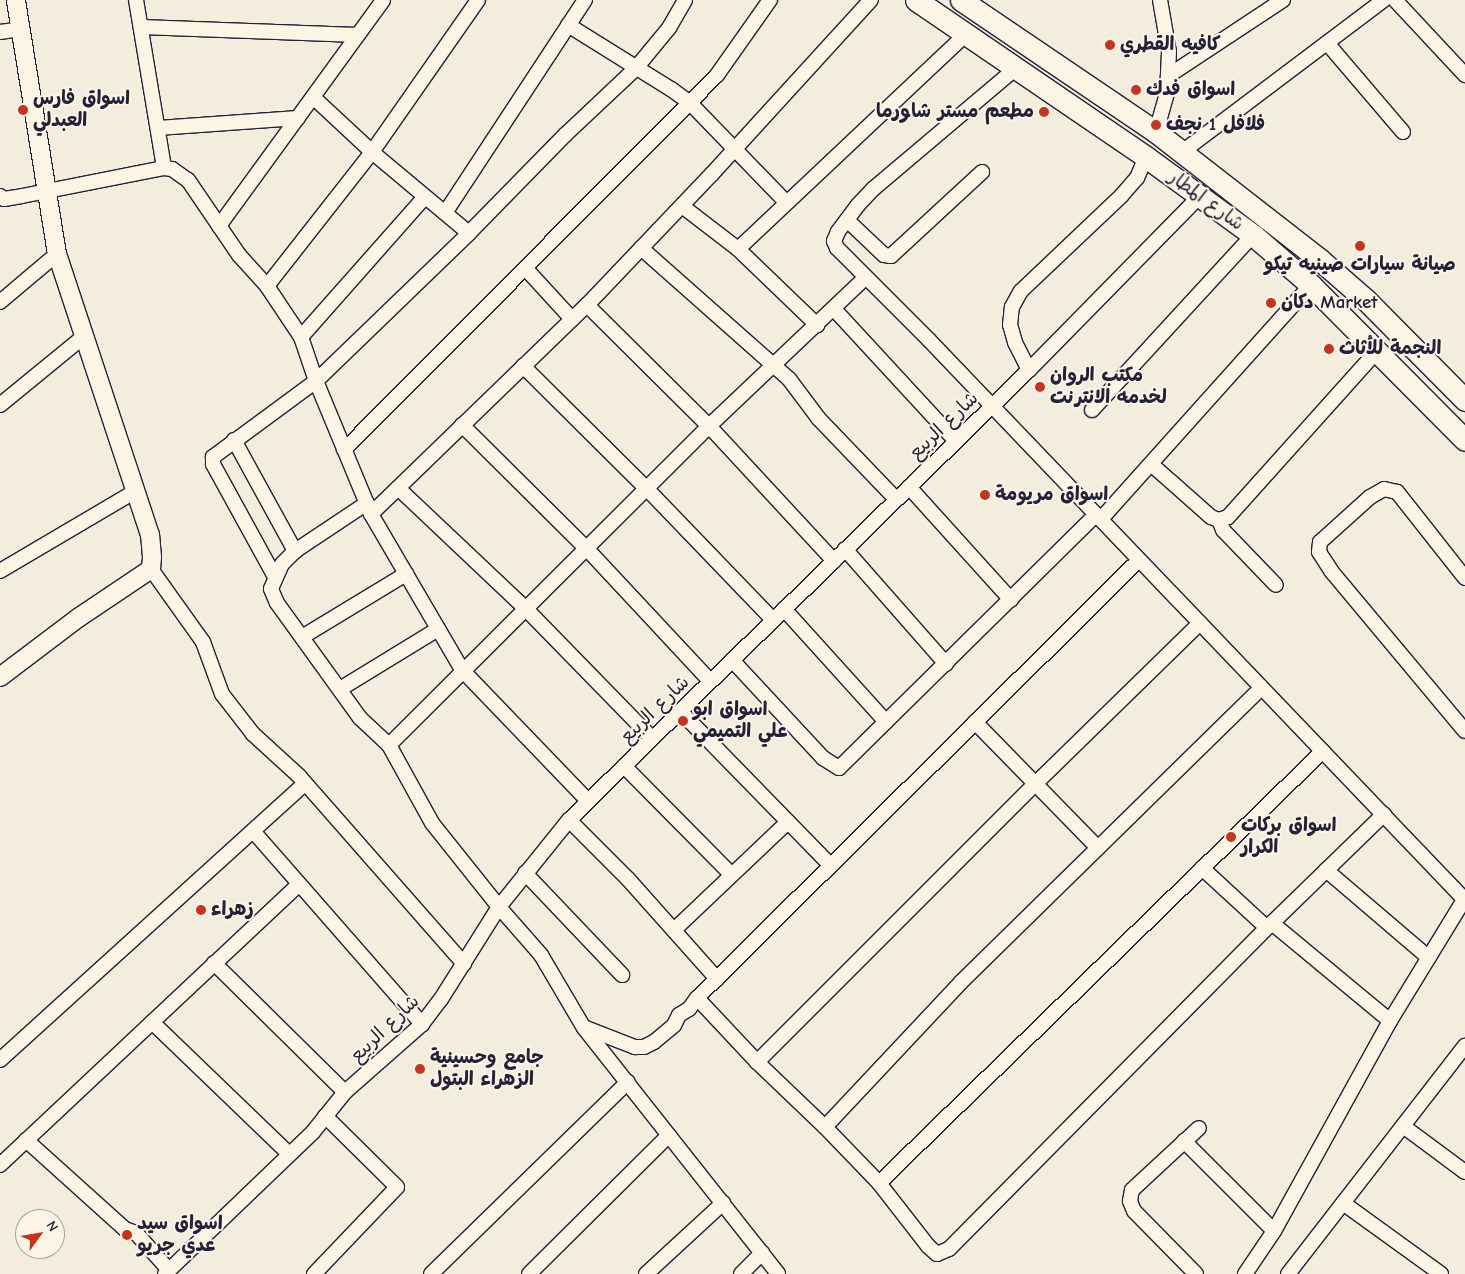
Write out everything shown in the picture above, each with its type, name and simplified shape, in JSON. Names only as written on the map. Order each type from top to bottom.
[{"type":"main road","name":"شارع المطار","points":[[916,0],[1146,157],[1253,234],[1311,285],[1377,351],[1456,417],[1465,440]]},
{"type":"main road","points":[[943,18],[954,13],[957,0]]},
{"type":"main road","name":"شارع المطار","points":[[961,0],[1156,132],[1319,258],[1366,300],[1465,400]]},
{"type":"main road","points":[[971,38],[977,35],[981,26],[993,22]]},
{"type":"street","points":[[16,0],[57,254],[134,492],[150,535],[151,569],[203,642],[222,694],[253,734],[305,783],[464,964]]},
{"type":"street","points":[[136,0],[164,168]]},
{"type":"street","points":[[219,226],[384,0]]},
{"type":"street","points":[[267,286],[372,152],[478,0]]},
{"type":"street","points":[[445,213],[585,0]]},
{"type":"street","points":[[275,577],[213,464],[213,457],[316,381],[469,233],[565,135],[636,68],[669,28],[686,0]]},
{"type":"street","points":[[344,450],[690,104],[717,75],[770,0]]},
{"type":"street","points":[[778,1274],[584,1028],[541,955],[499,907],[432,823],[389,745],[360,718],[277,603],[271,589],[282,564],[295,552],[369,508],[398,488],[587,305],[682,206],[871,0]]},
{"type":"street","points":[[1156,132],[1167,93],[1169,52],[1160,0]]},
{"type":"street","points":[[1168,76],[1283,0]]},
{"type":"street","points":[[1182,152],[1384,0]]},
{"type":"street","points":[[1396,0],[1465,75]]},
{"type":"street","points":[[568,25],[690,104],[787,203]]},
{"type":"street","points":[[141,27],[358,35]]},
{"type":"street","points":[[0,32],[21,29]]},
{"type":"street","points":[[738,249],[971,38]]},
{"type":"street","points":[[1327,43],[1403,132]]},
{"type":"street","points":[[1015,69],[873,189],[847,220],[834,241],[837,248],[1099,517],[1465,899],[1390,1021],[1274,1231],[1245,1274]]},
{"type":"street","points":[[313,97],[372,152],[469,233]]},
{"type":"street","points":[[158,128],[298,118]]},
{"type":"street","points":[[1029,370],[1015,342],[1010,325],[1012,307],[1021,291],[1137,178],[1146,157]]},
{"type":"street","points":[[1,199],[164,168],[172,169],[188,180],[239,255],[267,286],[301,337],[316,381],[369,508],[462,670],[588,801]]},
{"type":"street","points":[[847,220],[884,255],[891,256],[982,172]]},
{"type":"street","name":"شارع الربيع","points":[[167,1272],[313,1132],[344,1092],[422,1024],[464,964],[499,907],[525,872],[569,820],[1029,370],[1200,196]]},
{"type":"street","points":[[301,337],[425,197]]},
{"type":"street","points":[[682,206],[738,249],[817,324]]},
{"type":"street","points":[[1092,410],[1253,234]]},
{"type":"street","points":[[641,248],[789,379],[819,419],[896,499]]},
{"type":"street","points":[[0,302],[57,254]]},
{"type":"street","points":[[526,269],[572,319]]},
{"type":"street","points":[[389,745],[462,670],[648,490],[710,426],[866,277]]},
{"type":"street","points":[[732,660],[832,766],[840,768],[1011,600],[1099,517],[1150,464],[1311,285]]},
{"type":"street","points":[[587,305],[710,426],[834,561]]},
{"type":"street","points":[[834,309],[956,441]]},
{"type":"street","points":[[0,405],[83,337]]},
{"type":"street","points":[[1150,464],[1211,518],[1219,520],[1228,517],[1377,351]]},
{"type":"street","points":[[523,366],[648,490],[773,620]]},
{"type":"street","points":[[462,425],[587,549],[710,681]]},
{"type":"street","points":[[234,440],[295,552]]},
{"type":"street","points":[[909,487],[1011,600]]},
{"type":"street","points":[[398,488],[526,609],[652,738]]},
{"type":"street","points":[[1465,578],[1397,492],[1384,489],[1370,497],[1320,542],[1319,552],[1332,572],[1465,731]]},
{"type":"street","points":[[0,572],[134,492]]},
{"type":"street","points":[[1219,520],[1223,530],[1276,585]]},
{"type":"street","points":[[846,549],[946,664]]},
{"type":"street","points":[[584,1028],[635,1048],[644,1047],[654,1042],[674,1025],[680,1015],[689,1009],[697,998],[1139,560]]},
{"type":"street","points":[[0,677],[78,618],[151,569]]},
{"type":"street","points":[[302,637],[406,574]]},
{"type":"street","points":[[784,609],[886,722]]},
{"type":"street","points":[[756,1062],[1036,783],[1200,623]]},
{"type":"street","points":[[340,689],[438,629]]},
{"type":"street","points":[[825,1127],[962,982],[1261,688]]},
{"type":"street","points":[[680,711],[831,866]]},
{"type":"street","points":[[976,722],[1098,848]]},
{"type":"street","points":[[879,1183],[1323,751]]},
{"type":"street","points":[[624,766],[732,875]]},
{"type":"street","points":[[0,1060],[305,783]]},
{"type":"street","points":[[697,998],[756,1062],[825,1127],[879,1183],[928,1246],[937,1254],[949,1249],[1269,926],[1384,814]]},
{"type":"street","points":[[569,820],[628,879],[717,979]]},
{"type":"street","points":[[674,930],[788,822]]},
{"type":"street","points":[[252,831],[422,1024]]},
{"type":"street","points":[[1202,868],[1269,926],[1390,1021]]},
{"type":"street","points":[[1326,870],[1429,958]]},
{"type":"street","points":[[525,872],[622,975]]},
{"type":"street","points":[[0,1165],[299,884]]},
{"type":"street","points":[[214,964],[344,1092]]},
{"type":"street","points":[[152,1022],[290,1154]]},
{"type":"street","points":[[1294,1272],[1343,1203],[1463,1052]]},
{"type":"street","points":[[431,1274],[628,1082]]},
{"type":"street","points":[[314,1274],[397,1187],[325,1116]]},
{"type":"street","points":[[1403,1126],[1465,1172]]},
{"type":"street","points":[[1196,1274],[1134,1211],[1130,1201],[1132,1190],[1199,1128]]},
{"type":"street","points":[[529,1274],[669,1135]]},
{"type":"street","points":[[26,1140],[124,1229],[136,1234],[167,1272]]},
{"type":"street","points":[[1184,1141],[1274,1231]]},
{"type":"street","points":[[646,1274],[723,1203]]},
{"type":"street","points":[[1343,1203],[1441,1274]]},
{"type":"street","points":[[741,1274],[762,1253]]},
{"type":"place","name":"كافيه القطري","points":[[1110,45]]},
{"type":"place","name":"اسواق فدك","points":[[1136,90]]},
{"type":"place","name":"اسواق فارس العبدلي","points":[[23,110]]},
{"type":"place","name":"مطعم مستر شاورما","points":[[1044,112]]},
{"type":"place","name":"فلافل 1 نجف","points":[[1156,125]]},
{"type":"place","name":"صيانة سيارات صينيه تيكو","points":[[1360,246]]},
{"type":"place","name":"دكان Market","points":[[1271,303]]},
{"type":"place","name":"النجمة للأثاث","points":[[1329,349]]},
{"type":"place","name":"مكتب الروان لخدمه الانترنت","points":[[1040,387]]},
{"type":"place","name":"اسواق مريومة","points":[[985,495]]},
{"type":"place","name":"اسواق ابو علي التميمي","points":[[683,721]]},
{"type":"place","name":"اسواق بركات الكرار","points":[[1231,837]]},
{"type":"place","name":"زهراء","points":[[201,910]]},
{"type":"place","name":"جامع وحسينية الزهراء البتول","points":[[420,1069]]},
{"type":"place","name":"اسواق سيد عدي جريو","points":[[127,1235]]}]
